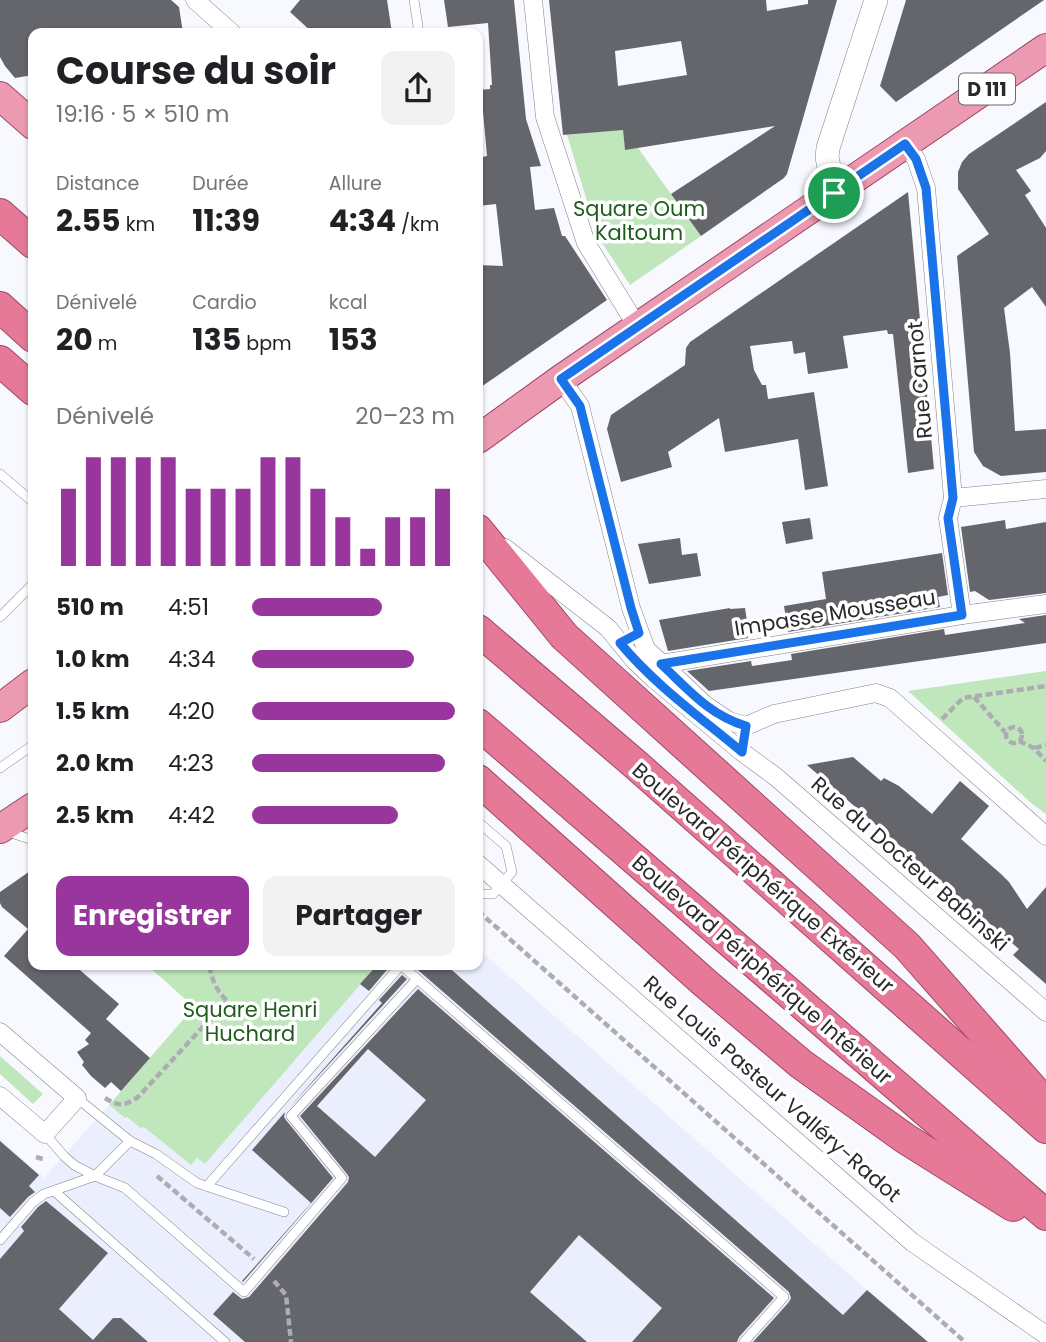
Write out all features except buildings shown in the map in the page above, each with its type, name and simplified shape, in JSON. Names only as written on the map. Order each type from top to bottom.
[{"type":"highway","points":[[0,214],[28,239]]},
{"type":"highway","points":[[0,307],[28,332]]},
{"type":"highway","points":[[0,361],[28,386]]},
{"type":"highway","points":[[483,534],[564,636],[907,946],[1046,1104]]},
{"type":"highway","name":"Boulevard Périphérique Extérieur","points":[[483,634],[635,764],[1046,1128]]},
{"type":"highway","name":"Boulevard Périphérique Intérieur","points":[[483,728],[1046,1215]]},
{"type":"highway","points":[[483,784],[705,983],[801,1064],[906,1139],[1046,1227]]},
{"type":"main road","name":"D 111","points":[[483,435],[561,379],[1046,48]]},
{"type":"main road","points":[[0,96],[28,121]]},
{"type":"main road","points":[[0,708],[28,687]]},
{"type":"main road","points":[[0,829],[28,810]]},
{"type":"street","points":[[195,0],[226,28]]},
{"type":"street","points":[[533,0],[545,117],[586,243],[638,328]]},
{"type":"street","points":[[834,193],[827,157],[828,148],[876,0]]},
{"type":"street","name":"Rue Carnot","points":[[905,144],[916,159],[926,188],[953,498],[948,518],[962,615]]},
{"type":"street","points":[[561,379],[580,406],[631,608],[646,649],[667,663],[705,705],[729,721],[746,726],[774,714],[876,693],[890,698],[1046,836]]},
{"type":"street","points":[[953,498],[1046,489]]},
{"type":"street","name":"Rue du Docteur Babinski","points":[[483,532],[608,628],[654,679],[776,777],[1046,1012]]},
{"type":"street","name":"Impasse Mousseau","points":[[667,663],[1046,604]]},
{"type":"street","points":[[620,643],[639,633]]},
{"type":"street","points":[[742,752],[746,726]]},
{"type":"street","name":"Rue Louis Pasteur Valléry-Radot","points":[[483,868],[912,1242],[1046,1335]]},
{"type":"street","points":[[0,1032],[77,1098],[45,1134],[0,1096]]},
{"type":"lane","points":[[414,0],[418,28]]},
{"type":"lane","points":[[0,474],[28,498]]},
{"type":"lane","points":[[0,617],[28,589]]},
{"type":"lane","points":[[0,768],[28,748]]},
{"type":"lane","points":[[483,826],[506,846],[512,872],[493,894],[483,894]]},
{"type":"lane","points":[[0,829],[28,839]]},
{"type":"lane","points":[[207,1186],[397,970]]},
{"type":"lane","points":[[407,970],[784,1297],[744,1342]]},
{"type":"lane","points":[[45,1134],[74,1165],[125,1188],[244,1292],[342,1178],[291,1116],[417,979]]},
{"type":"lane","points":[[77,1098],[130,1141],[156,1154],[197,1183],[284,1212]]},
{"type":"lane","points":[[0,1240],[33,1202],[44,1194],[94,1176],[130,1141]]},
{"type":"lane","points":[[54,1191],[225,1342]]},
{"type":"path","points":[[929,733],[963,698],[1046,686]]},
{"type":"path","points":[[974,696],[1006,733],[1009,742],[1019,741],[1034,748],[1046,761]]},
{"type":"path","points":[[1006,733],[1009,728],[1017,727],[1022,734],[1019,741]]},
{"type":"path","points":[[1034,748],[1046,745]]},
{"type":"path","points":[[483,915],[965,1342]]},
{"type":"path","points":[[98,1095],[116,1104],[127,1104],[138,1097],[227,1001],[218,991],[210,970]]},
{"type":"path","points":[[154,1174],[264,1268],[286,1295],[292,1342]]},
{"type":"shaded area","points":[[483,953],[867,1290],[822,1342],[0,1342],[0,1139],[44,1178],[109,1105],[124,1118],[140,1128],[144,1127],[191,1165],[197,1157],[205,1164],[373,970],[483,970]]},
{"type":"green space","name":"Square Oum Kaltoum","points":[[623,129],[625,149],[638,148],[701,236],[630,285],[598,237],[567,135]]},
{"type":"green space","points":[[1046,671],[1046,814],[908,691]]},
{"type":"green space","name":"Square Henri Huchard","points":[[153,970],[373,970],[205,1164],[197,1158],[191,1165],[144,1127],[140,1128],[109,1105],[194,1007]]},
{"type":"green space","points":[[0,1056],[43,1094],[33,1104],[0,1074]]},
{"type":"route","points":[[905,144],[916,159],[926,188],[953,498],[948,518],[962,615],[661,664],[705,705],[729,721],[746,726],[742,752],[654,679],[620,643],[639,633],[580,406],[561,379],[834,193],[905,144]]}]
